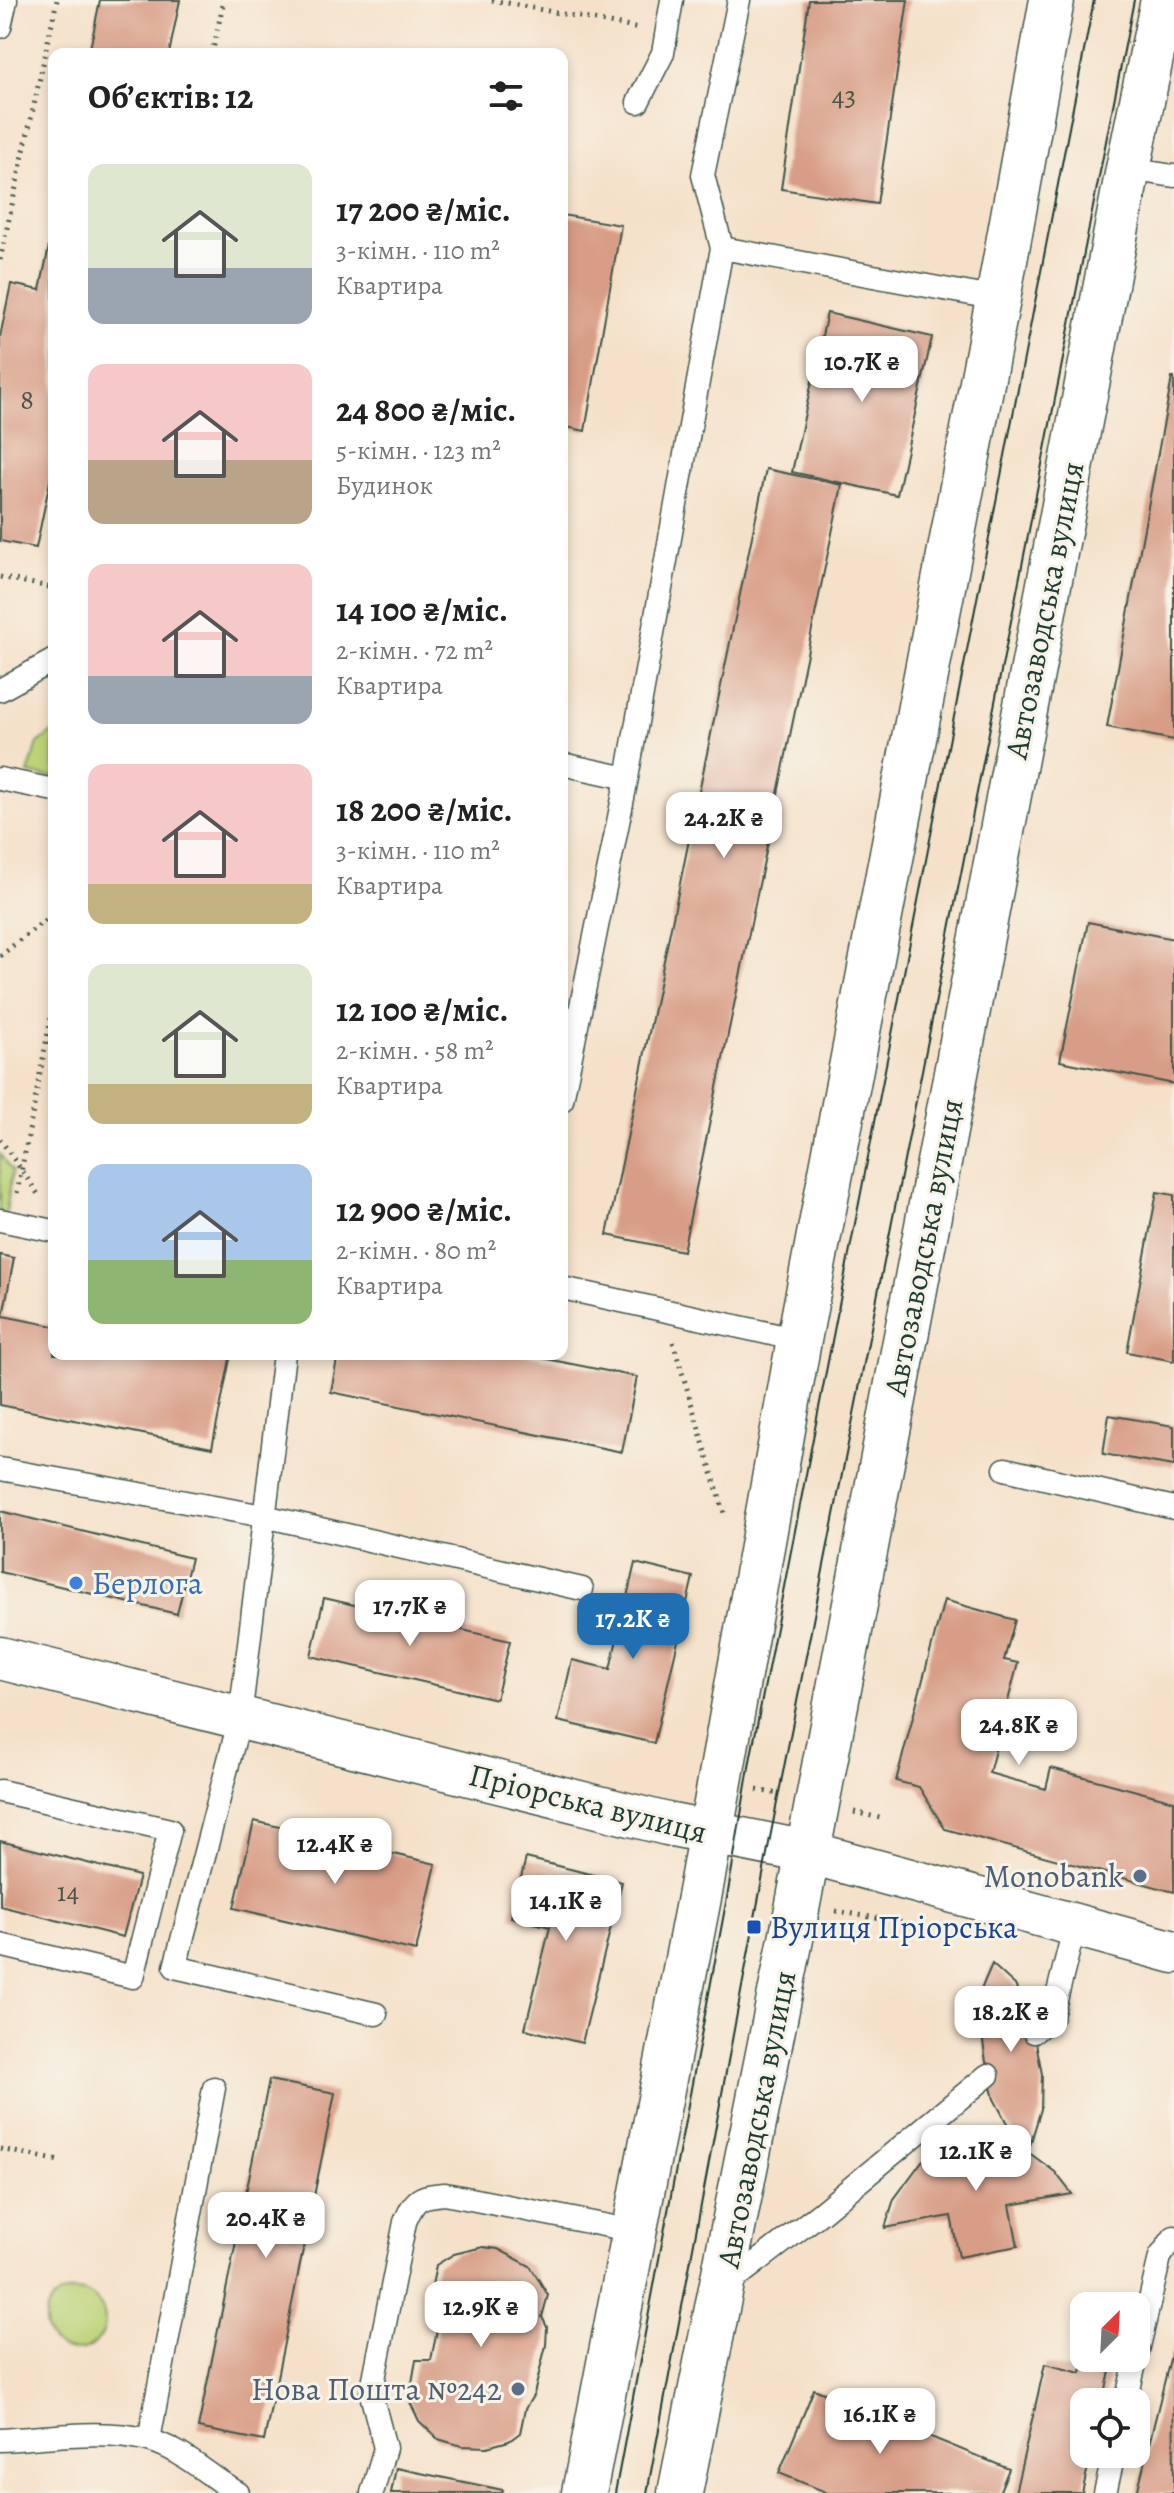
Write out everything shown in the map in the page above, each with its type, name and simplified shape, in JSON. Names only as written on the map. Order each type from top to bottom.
[{"type":"main road","points":[[584,2493],[1052,0]]},
{"type":"main road","name":"Автозаводська вулиця","points":[[680,2493],[723,2287],[1128,169],[1163,0]]},
{"type":"street","name":"Пріорська вулиця","points":[[0,1658],[710,1834],[807,1852],[1174,1952]]},
{"type":"lane","points":[[0,27],[6,0]]},
{"type":"lane","points":[[638,102],[663,53],[672,0]]},
{"type":"lane","points":[[568,1037],[573,985],[627,778],[722,248],[703,175],[739,0]]},
{"type":"lane","points":[[1128,169],[1174,176]]},
{"type":"lane","points":[[722,248],[998,299]]},
{"type":"lane","points":[[0,690],[48,663]]},
{"type":"lane","points":[[568,765],[627,778]]},
{"type":"lane","points":[[0,779],[48,789]]},
{"type":"lane","points":[[5,1221],[48,1230]]},
{"type":"lane","points":[[568,1289],[799,1340]]},
{"type":"lane","points":[[283,1360],[240,1718],[175,1967],[376,2014]]},
{"type":"lane","points":[[0,1469],[264,1516],[582,1589]]},
{"type":"lane","points":[[1005,1469],[1174,1508]]},
{"type":"lane","points":[[0,1791],[170,1830],[133,1977],[0,1945]]},
{"type":"lane","points":[[1034,2032],[1052,2016],[1075,1925]]},
{"type":"lane","points":[[723,2287],[822,2212],[988,2075]]},
{"type":"lane","points":[[149,2440],[214,2088]]},
{"type":"lane","points":[[372,2493],[385,2448],[371,2394],[405,2222],[412,2205],[424,2195],[445,2194],[634,2231]]},
{"type":"lane","points":[[1129,2388],[1160,2257],[1174,2237]]},
{"type":"lane","points":[[0,2440],[108,2435],[149,2440],[197,2463],[238,2493]]},
{"type":"lane","points":[[1105,2493],[1111,2468]]},
{"type":"path","points":[[0,260],[57,0]]},
{"type":"path","points":[[213,48],[224,0]]},
{"type":"path","points":[[492,0],[666,34]]},
{"type":"path","points":[[0,577],[48,587]]},
{"type":"path","points":[[0,956],[48,918]]},
{"type":"path","points":[[5,1221],[21,1169],[48,1032]]},
{"type":"path","points":[[0,1139],[46,1207]]},
{"type":"path","points":[[663,1310],[725,1517]]},
{"type":"path","points":[[0,2149],[60,2161]]},
{"type":"green space","points":[[48,736],[48,777],[28,773],[38,743]]},
{"type":"green space","points":[[0,1154],[12,1171],[6,1214],[0,1213]]},
{"type":"green space","points":[[75,2291],[87,2293],[96,2300],[103,2309],[103,2333],[96,2342],[87,2349],[75,2351],[63,2349],[54,2342],[47,2333],[45,2321],[47,2309],[54,2300],[63,2293]]},
{"type":"building","points":[[100,0],[180,0],[170,48],[90,48]]},
{"type":"building","points":[[809,0],[908,0],[877,204],[781,189]]},
{"type":"building","points":[[568,216],[621,225],[585,431],[568,427]]},
{"type":"building","points":[[48,251],[48,491],[36,548],[0,541],[0,337],[11,284],[40,290]]},
{"type":"building","points":[[827,313],[932,337],[897,495],[792,472]]},
{"type":"building","points":[[1174,378],[1174,740],[1107,727]]},
{"type":"building","points":[[766,469],[842,485],[683,1251],[607,1235]]},
{"type":"building","points":[[1088,922],[1174,939],[1174,1084],[1060,1061]]},
{"type":"building","points":[[1157,1192],[1174,1195],[1174,1361],[1127,1352]]},
{"type":"building","points":[[0,1255],[14,1258],[3,1316],[48,1325],[48,1360],[230,1360],[212,1448],[0,1405]]},
{"type":"building","points":[[337,1360],[552,1360],[637,1377],[622,1452],[331,1392]]},
{"type":"building","points":[[1109,1415],[1174,1426],[1174,1466],[1103,1454]]},
{"type":"building","points":[[0,1511],[191,1558],[177,1614],[0,1572]]},
{"type":"building","points":[[635,1563],[693,1577],[654,1743],[558,1721],[572,1660],[610,1669]]},
{"type":"building","points":[[324,1598],[510,1641],[496,1699],[311,1656]]},
{"type":"building","points":[[944,1600],[1015,1620],[1004,1660],[1018,1663],[989,1773],[1046,1789],[1051,1768],[1174,1801],[1174,1892],[945,1829],[919,1787],[896,1781]]},
{"type":"building","points":[[254,1821],[436,1864],[416,1951],[234,1908]]},
{"type":"building","points":[[0,1841],[139,1876],[123,1937],[0,1906]]},
{"type":"building","points":[[526,1858],[622,1882],[582,2043],[525,2029],[550,1927],[511,1917]]},
{"type":"building","points":[[992,1964],[1015,1985],[1028,2010],[1034,2032],[1042,2074],[1041,2109],[1030,2145],[1009,2127],[994,2099],[988,2075],[980,2022],[982,1987]]},
{"type":"building","points":[[269,2080],[335,2093],[264,2441],[198,2428]]},
{"type":"building","points":[[972,2141],[1012,2145],[1028,2152],[1055,2172],[1072,2194],[1010,2205],[1018,2246],[959,2257],[951,2216],[885,2228],[894,2199],[922,2161]]},
{"type":"building","points":[[483,2247],[498,2249],[530,2266],[548,2295],[542,2317],[547,2327],[546,2345],[520,2433],[509,2441],[487,2447],[462,2446],[438,2439],[419,2421],[409,2400],[416,2360],[431,2360],[439,2320],[426,2316],[436,2265],[454,2254]]},
{"type":"building","points":[[1173,2347],[1174,2493],[1137,2493],[1143,2468],[1150,2468],[1150,2440]]},
{"type":"building","points":[[1045,2364],[1081,2373],[1110,2372],[1106,2388],[1070,2388],[1070,2468],[1088,2468],[1082,2493],[1015,2493]]},
{"type":"building","points":[[814,2389],[1009,2469],[999,2493],[828,2493],[779,2473]]},
{"type":"building","points":[[396,2468],[503,2490],[502,2493],[391,2493]]},
{"type":"tram line","points":[[615,2493],[750,1761],[1094,0]]},
{"type":"tram line","points":[[647,2493],[769,1843],[1134,0]]},
{"type":"place","name":"Берлога","points":[[76,1583]]},
{"type":"place","name":"Monobank","points":[[1140,1876]]},
{"type":"place","name":"Вулиця Пріорська","points":[[754,1927]]},
{"type":"place","name":"Нова Пошта №242","points":[[518,2389]]}]
